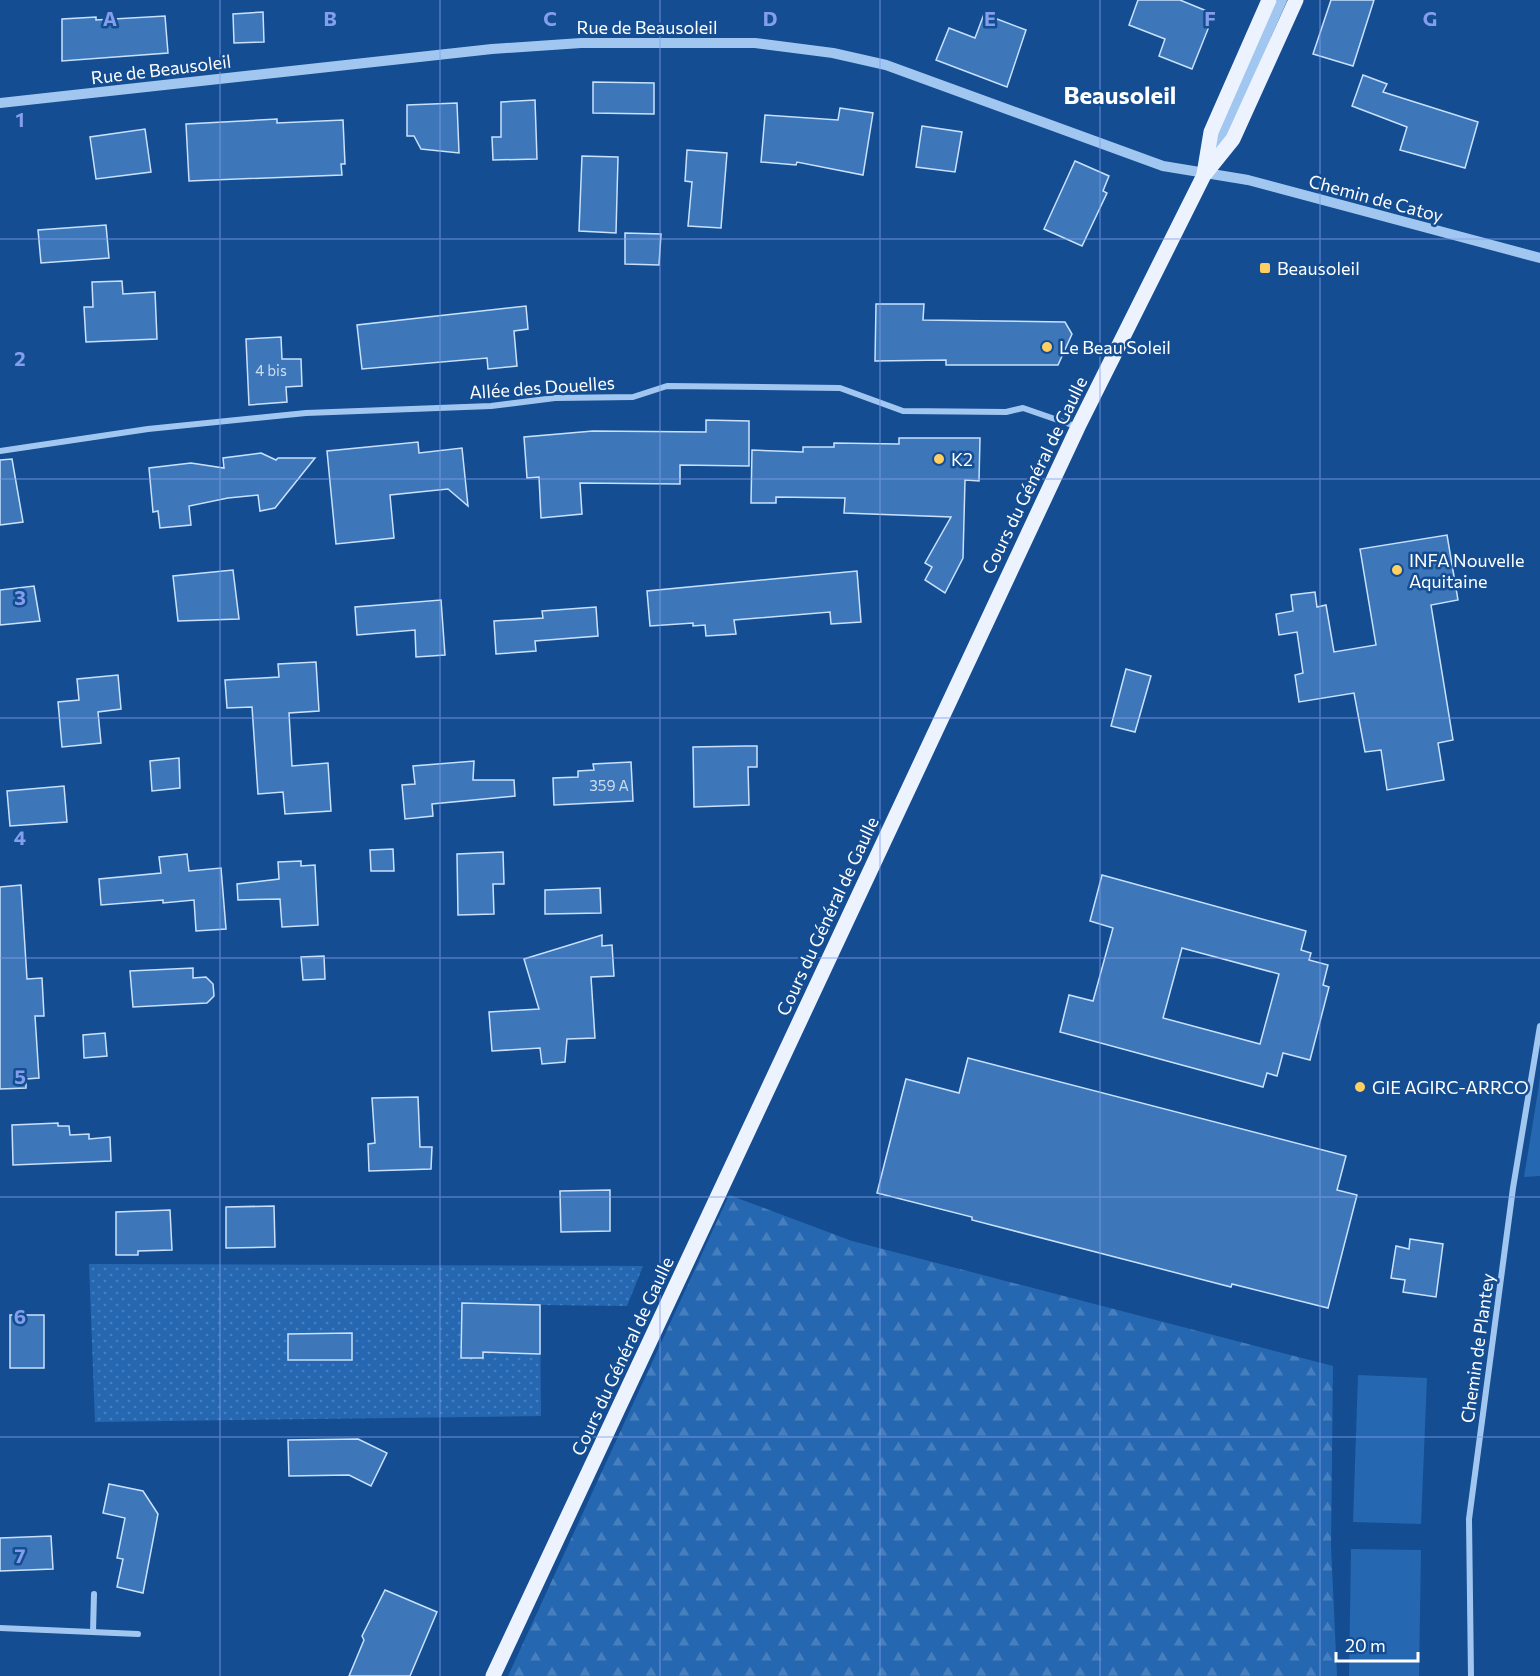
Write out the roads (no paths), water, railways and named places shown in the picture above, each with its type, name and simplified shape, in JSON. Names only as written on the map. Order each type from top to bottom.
[{"type":"main road","name":"Cours du Général de Gaulle","points":[[1204,175],[1211,132],[1269,0]]},
{"type":"main road","name":"Cours du Général de Gaulle","points":[[493,1676],[1078,427],[1204,175],[1233,140],[1296,0]]},
{"type":"street","points":[[1204,175],[1282,0]]},
{"type":"street","name":"Rue de Beausoleil","points":[[0,103],[492,49],[581,43],[755,43],[833,53],[886,65],[1141,159],[1204,175]]},
{"type":"street","name":"Chemin de Catoy","points":[[1204,175],[1248,180],[1540,258]]},
{"type":"street","name":"Allée des Douelles","points":[[0,451],[148,429],[306,413],[491,406],[555,398],[633,397],[667,386],[840,388],[903,411],[1006,412],[1023,408],[1078,427]]},
{"type":"street","name":"Chemin de Plantey","points":[[1471,1676],[1469,1519],[1513,1188],[1540,1026]]},
{"type":"street","points":[[93,1632],[94,1594]]},
{"type":"street","points":[[0,1628],[138,1634]]},
{"type":"place","name":"Beausoleil","points":[[1265,268]]},
{"type":"place","name":"Le Beau Soleil","points":[[1047,347]]},
{"type":"place","name":"K2","points":[[939,459]]},
{"type":"place","name":"INFA Nouvelle Aquitaine","points":[[1397,570]]},
{"type":"place","name":"GIE AGIRC-ARRCO","points":[[1360,1087]]},
{"type":"district","name":"Beausoleil","points":[[1120,94]]}]
